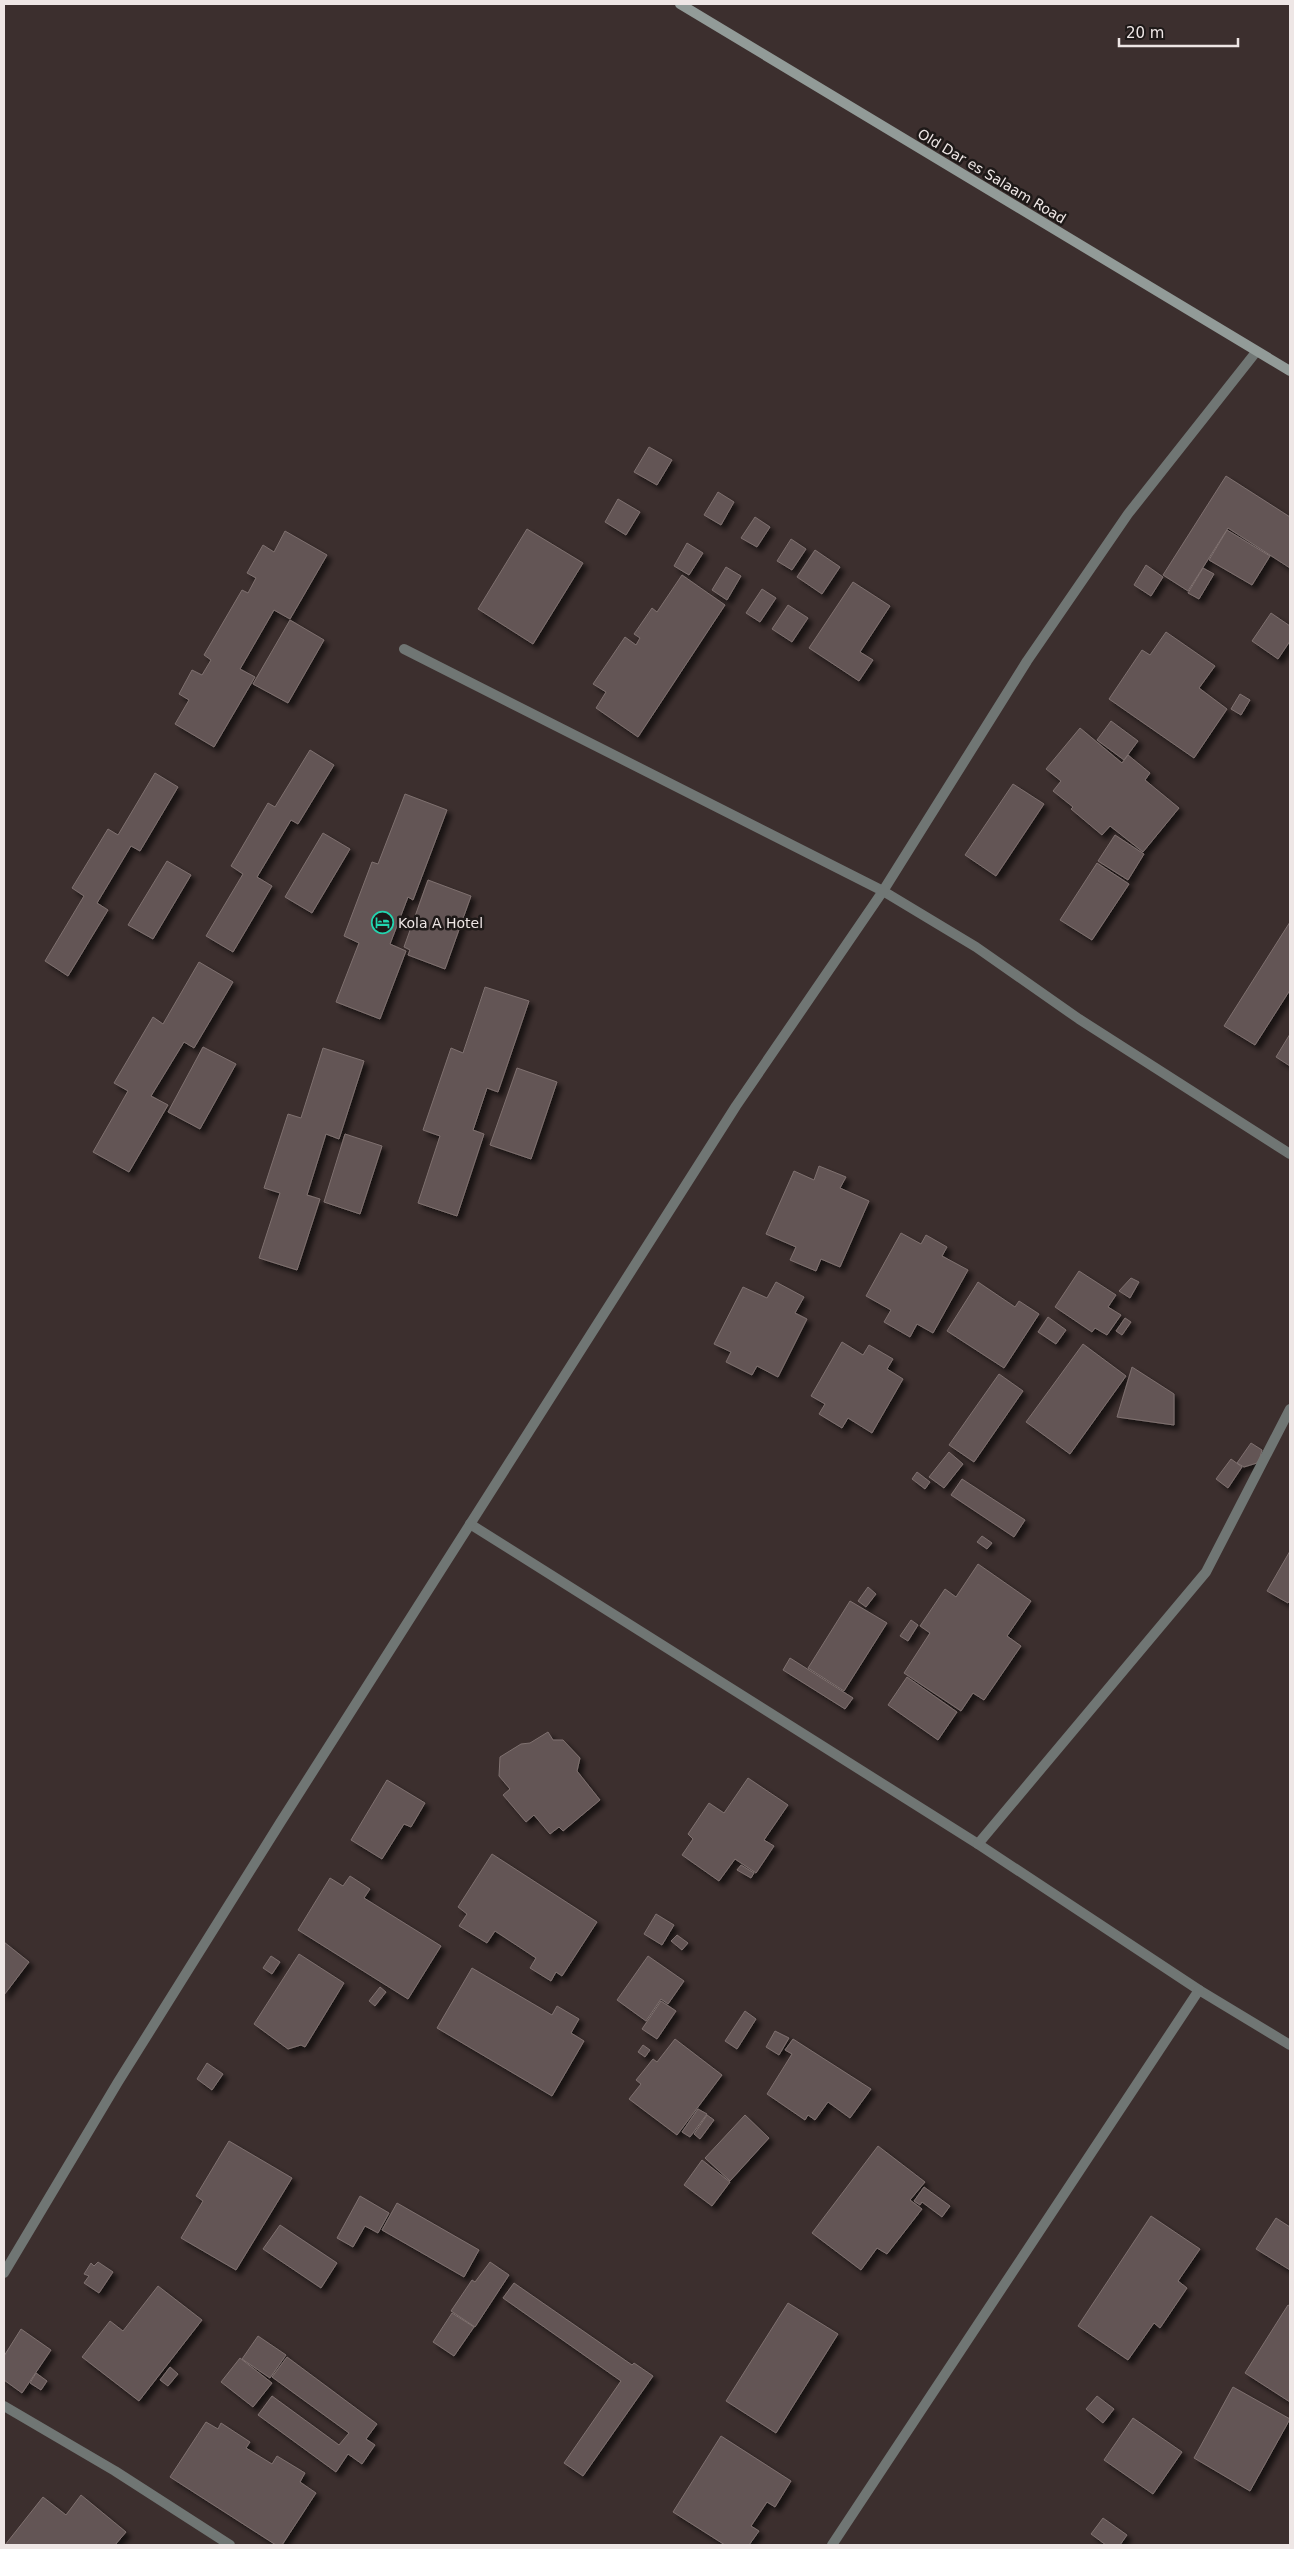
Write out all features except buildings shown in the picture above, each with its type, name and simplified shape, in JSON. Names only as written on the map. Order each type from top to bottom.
[{"type":"main road","name":"Old Dar es Salaam Road","points":[[680,4],[1290,371]]},
{"type":"street","points":[[4,2273],[118,2082],[736,1106],[884,891],[1027,661],[1111,539],[1256,352]]},
{"type":"street","points":[[404,649],[884,891],[976,947],[1079,1019],[1290,1154]]},
{"type":"street","points":[[978,1844],[1206,1572],[1290,1409]]},
{"type":"street","points":[[470,1524],[978,1844],[1199,1990],[1290,2045]]},
{"type":"street","points":[[832,2545],[1199,1990]]},
{"type":"street","points":[[4,2406],[115,2471],[230,2545]]},
{"type":"place","name":"Kola A Hotel","points":[[382,923]]}]
